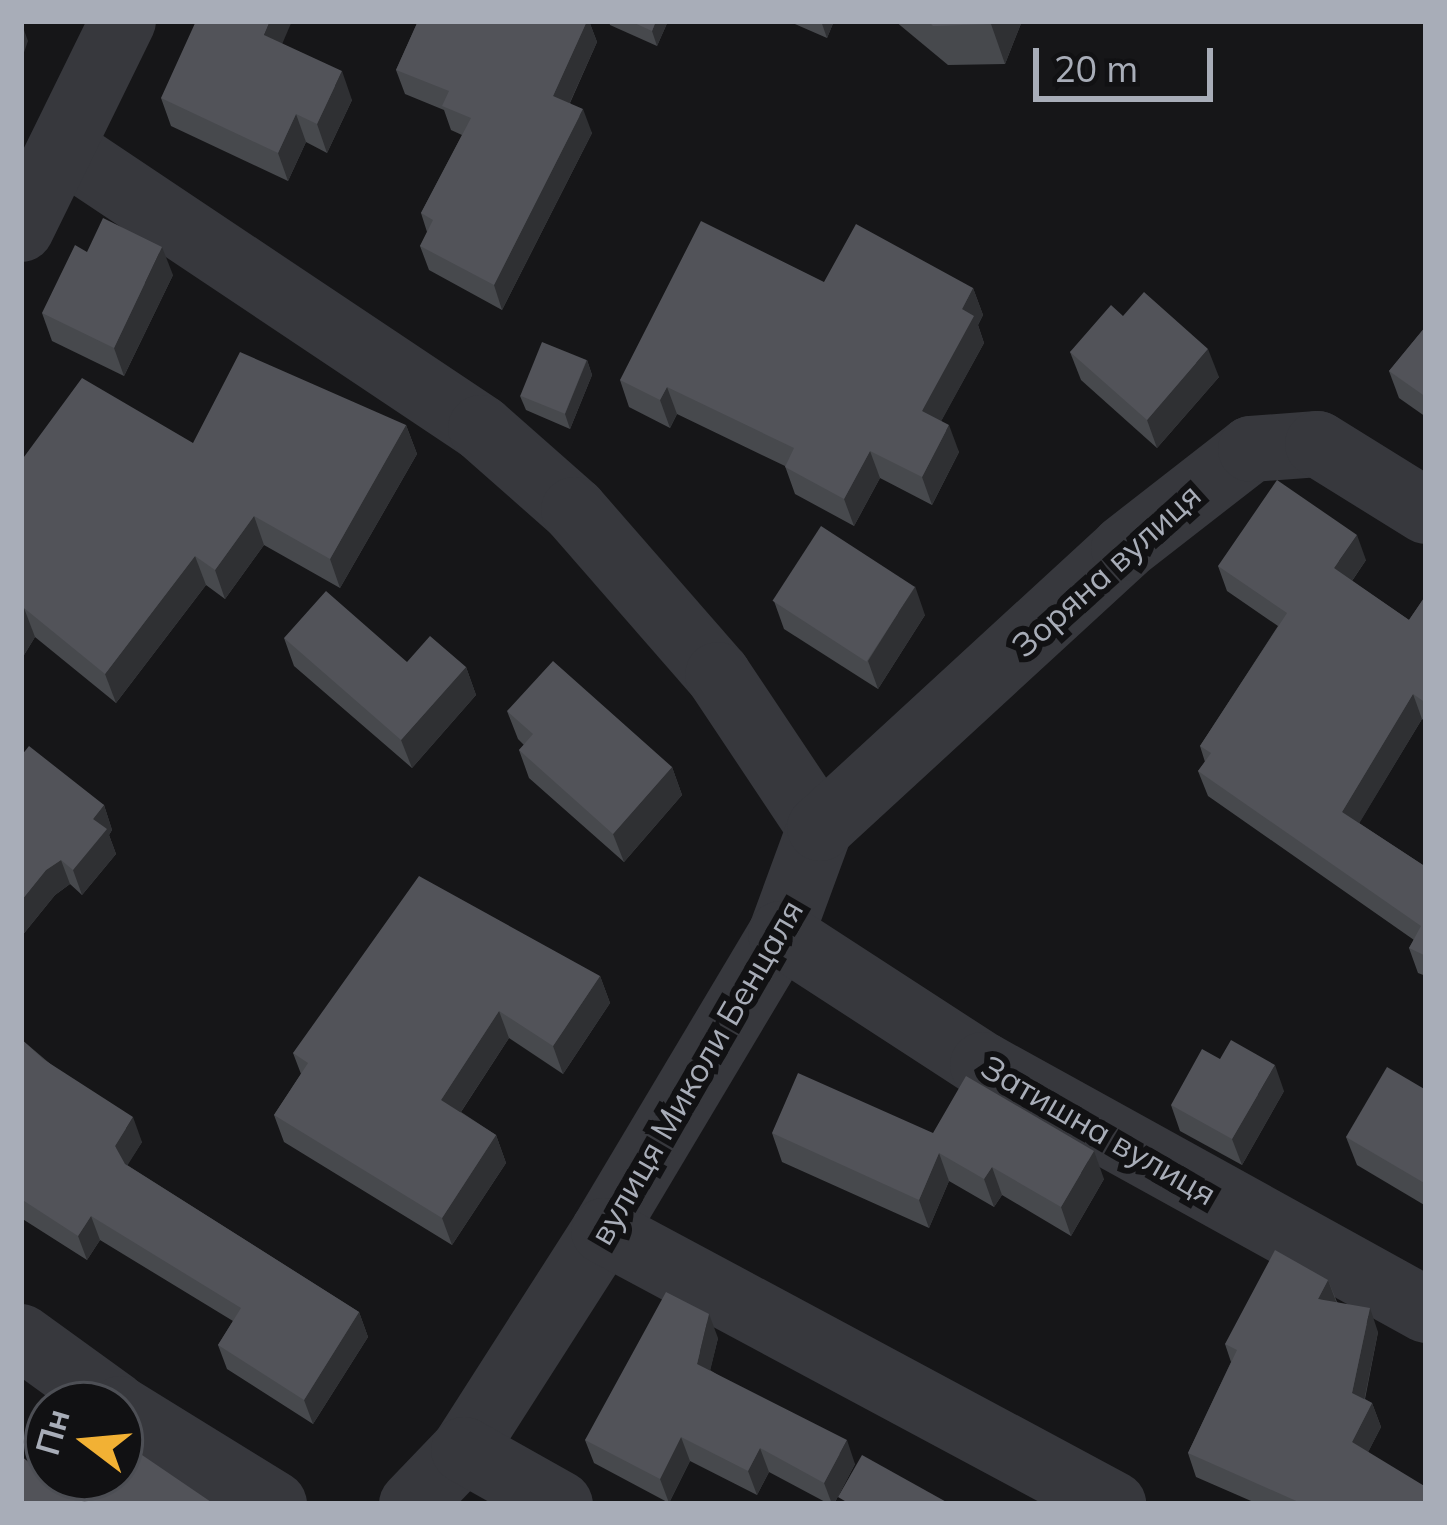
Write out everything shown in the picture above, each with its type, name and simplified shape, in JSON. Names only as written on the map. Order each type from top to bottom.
[{"type":"street","points":[[21,229],[123,21]]},
{"type":"street","points":[[62,148],[481,428],[574,510],[718,675],[820,828]]},
{"type":"street","name":"Зоряна вулиця","points":[[820,828],[1124,548],[1251,449],[1318,444],[1426,511]]},
{"type":"street","name":"вулиця Миколи Бенцаля","points":[[412,1504],[464,1450],[604,1232],[781,934],[820,828]]},
{"type":"street","name":"Затишна вулиця","points":[[781,934],[983,1065],[1426,1310]]},
{"type":"street","points":[[604,1232],[1113,1504]]},
{"type":"street","points":[[21,1337],[81,1381]]},
{"type":"street","points":[[144,1424],[274,1504]]},
{"type":"street","points":[[464,1450],[560,1504]]},
{"type":"building","points":[[196,21],[270,21],[264,35],[342,71],[317,124],[296,114],[278,153],[161,98]]},
{"type":"building","points":[[418,21],[587,21],[553,96],[583,109],[494,285],[420,246],[433,220],[421,213],[471,118],[442,106],[449,91],[396,70]]},
{"type":"building","points":[[630,21],[656,21],[652,31]]},
{"type":"building","points":[[928,21],[992,21],[933,26]]},
{"type":"building","points":[[103,218],[162,247],[114,348],[42,313],[75,245],[87,252]]},
{"type":"building","points":[[701,221],[824,282],[856,224],[973,288],[962,309],[974,316],[922,411],[949,425],[922,477],[870,451],[844,499],[785,467],[794,448],[667,387],[660,400],[620,380]]},
{"type":"building","points":[[1144,292],[1208,349],[1147,420],[1070,352],[1111,305],[1123,316]]},
{"type":"building","points":[[1426,326],[1426,397],[1389,371]]},
{"type":"building","points":[[542,342],[587,360],[565,414],[520,396]]},
{"type":"building","points":[[240,352],[406,425],[330,559],[254,516],[215,570],[195,556],[105,674],[24,608],[21,614],[21,461],[82,378],[193,443]]},
{"type":"building","points":[[1277,480],[1357,535],[1334,568],[1409,620],[1426,595],[1426,703],[1413,694],[1342,812],[1426,867],[1426,956],[1409,948],[1421,926],[1198,771],[1211,753],[1200,746],[1287,613],[1218,566]]},
{"type":"building","points":[[821,526],[915,587],[866,662],[773,601]]},
{"type":"building","points":[[326,591],[407,662],[430,636],[466,667],[401,740],[284,638]]},
{"type":"building","points":[[553,661],[672,767],[613,834],[519,750],[533,734],[507,711]]},
{"type":"building","points":[[29,746],[104,805],[93,819],[107,829],[73,870],[61,860],[46,870],[21,901],[21,756]]},
{"type":"building","points":[[419,876],[600,976],[553,1046],[499,1011],[441,1100],[496,1135],[442,1218],[274,1115],[308,1063],[293,1053]]},
{"type":"building","points":[[21,1039],[43,1059],[133,1117],[115,1146],[125,1164],[359,1312],[304,1400],[218,1345],[241,1308],[91,1216],[78,1236],[21,1199]]},
{"type":"building","points":[[1231,1040],[1275,1065],[1232,1139],[1171,1105],[1202,1049],[1220,1059]]},
{"type":"building","points":[[1387,1067],[1426,1090],[1426,1184],[1346,1137]]},
{"type":"building","points":[[798,1073],[933,1133],[966,1076],[1094,1151],[1061,1207],[992,1167],[984,1179],[939,1153],[919,1200],[772,1133]]},
{"type":"building","points":[[1275,1250],[1328,1280],[1318,1299],[1370,1308],[1352,1393],[1372,1403],[1352,1442],[1426,1487],[1426,1504],[1303,1504],[1188,1453],[1237,1350],[1225,1344]]},
{"type":"building","points":[[666,1292],[709,1314],[697,1364],[847,1440],[824,1483],[760,1448],[748,1471],[681,1437],[660,1479],[585,1440]]},
{"type":"building","points":[[862,1455],[950,1504],[850,1504],[838,1497]]},
{"type":"building","points":[[21,1456],[24,1501],[144,1501],[144,1456],[214,1504],[21,1504]]}]
